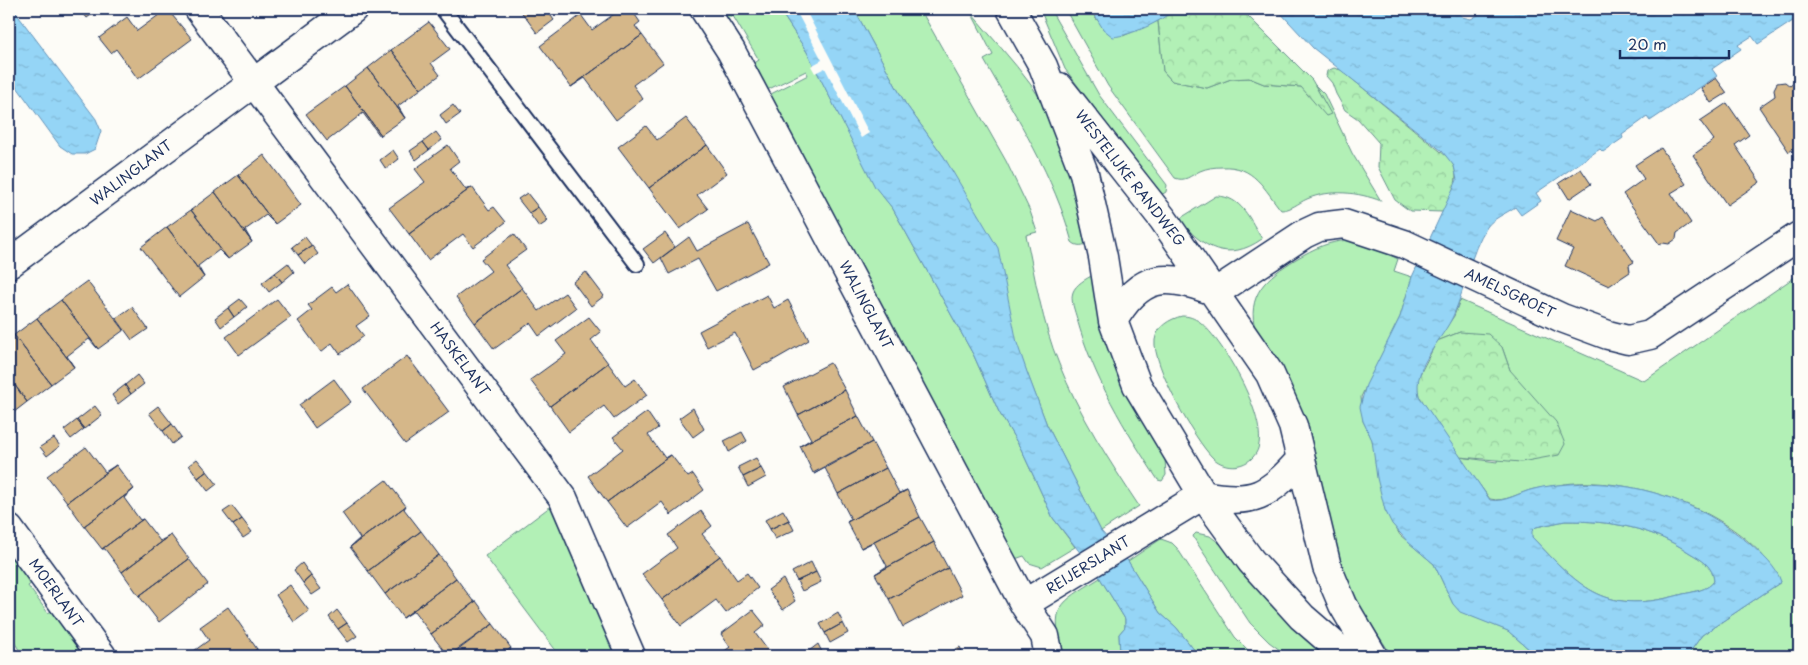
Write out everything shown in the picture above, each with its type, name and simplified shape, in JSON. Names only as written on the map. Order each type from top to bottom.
[{"type":"street","points":[[199,9],[253,82]]},
{"type":"street","name":"WALINGLANT","points":[[9,264],[353,9]]},
{"type":"street","name":"WALINGLANT","points":[[704,9],[736,58],[1024,604]]},
{"type":"street","name":"WESTELIJKE RANDWEG","points":[[1011,9],[1043,66],[1084,173],[1103,258],[1113,321],[1137,384],[1204,495],[1251,561],[1302,617],[1347,656]]},
{"type":"street","name":"WESTELIJKE RANDWEG","points":[[1043,66],[1163,219],[1216,292],[1270,374],[1293,426],[1327,567],[1343,605],[1373,656]]},
{"type":"street","name":"HASKELANT","points":[[253,82],[563,498],[631,656]]},
{"type":"street","name":"AMELSGROET","points":[[1216,292],[1286,244],[1319,227],[1344,224],[1404,244],[1562,318],[1628,340],[1650,334],[1799,236]]},
{"type":"street","points":[[1113,321],[1124,302],[1140,287],[1154,281],[1187,281],[1216,292]]},
{"type":"street","points":[[1204,495],[1229,500],[1252,497],[1268,492],[1301,459]]},
{"type":"street","name":"REIJERSLANT","points":[[1024,604],[1204,495]]},
{"type":"street","name":"MOERLANT","points":[[9,529],[102,656]]},
{"type":"street","points":[[1024,604],[1045,636],[1049,656]]},
{"type":"lane","points":[[443,9],[637,264]]},
{"type":"green space","points":[[719,9],[779,9],[807,52],[875,186],[893,209],[974,356],[999,412],[1021,449],[1053,518],[1075,547],[1042,567],[1029,563],[1024,556],[1015,559],[769,95],[808,75],[806,71],[767,90],[753,64],[759,60],[733,16],[726,19]]},
{"type":"green space","points":[[854,9],[920,9],[1006,161],[1030,211],[1037,232],[1026,235],[1053,348],[1067,383],[1085,419],[1139,506],[1101,531],[1047,425],[944,157],[905,103]]},
{"type":"green space","points":[[1040,9],[1050,9],[1099,95],[1167,185],[1166,192],[1161,195],[1065,69]]},
{"type":"green space","points":[[1065,9],[1091,9],[1096,19],[1123,36],[1158,21],[1163,71],[1172,81],[1207,88],[1231,79],[1249,78],[1264,84],[1301,87],[1330,114],[1315,85],[1324,94],[1352,153],[1381,201],[1363,195],[1334,193],[1316,196],[1291,208],[1281,210],[1257,180],[1250,174],[1233,167],[1213,167],[1185,179],[1175,178],[1108,86]]},
{"type":"green space","points":[[1174,9],[1241,9],[1312,80],[1331,114],[1326,116],[1301,87],[1264,84],[1249,78],[1231,79],[1207,88],[1172,81],[1163,71],[1158,21]]},
{"type":"green space","points":[[972,14],[1031,85],[1052,121],[1067,160],[1089,242],[1083,245],[1072,242],[1045,171],[984,60],[993,55]]},
{"type":"green space","points":[[1334,68],[1341,70],[1451,160],[1456,180],[1443,212],[1410,211],[1395,200],[1378,167],[1379,143],[1358,119],[1345,110],[1332,83],[1326,76],[1327,71]]},
{"type":"green space","points":[[1216,196],[1225,197],[1239,205],[1249,217],[1262,239],[1250,246],[1227,251],[1216,249],[1197,238],[1179,219]]},
{"type":"green space","points":[[1351,240],[1364,242],[1398,259],[1394,271],[1412,277],[1400,317],[1361,397],[1363,421],[1372,439],[1385,510],[1400,535],[1434,564],[1453,604],[1460,611],[1508,631],[1537,656],[1392,656],[1365,615],[1341,568],[1256,333],[1253,319],[1256,297],[1261,288],[1276,273],[1303,255],[1322,246]]},
{"type":"green space","points":[[1799,274],[1799,656],[1693,656],[1690,652],[1702,635],[1781,582],[1765,558],[1743,537],[1716,519],[1686,504],[1655,493],[1623,486],[1592,483],[1564,484],[1529,490],[1501,500],[1490,499],[1459,457],[1497,462],[1510,370],[1502,347],[1460,332],[1437,341],[1454,316],[1460,300],[1644,381]]},
{"type":"green space","points":[[1093,275],[1165,458],[1166,475],[1162,481],[1158,480],[1122,422],[1101,382],[1084,341],[1073,306],[1072,295],[1074,289],[1079,284]]},
{"type":"green space","points":[[1182,316],[1196,319],[1210,332],[1232,364],[1252,404],[1258,423],[1259,440],[1256,453],[1247,462],[1230,466],[1213,458],[1186,420],[1167,383],[1156,351],[1156,335],[1165,324]]},
{"type":"green space","points":[[1460,332],[1488,334],[1502,347],[1510,370],[1556,422],[1565,444],[1559,455],[1521,462],[1459,457],[1419,396],[1417,386],[1419,376],[1437,341]]},
{"type":"green space","points":[[551,506],[618,656],[560,656],[485,556]]},
{"type":"green space","points":[[1565,521],[1614,524],[1645,531],[1660,537],[1703,561],[1712,571],[1714,581],[1709,587],[1700,590],[1656,600],[1634,602],[1615,600],[1597,594],[1581,584],[1566,571],[1532,537],[1531,531],[1536,527]]},
{"type":"green space","points":[[1196,533],[1210,536],[1224,547],[1328,656],[1288,656],[1269,642],[1250,623],[1195,540],[1193,536]]},
{"type":"green space","points":[[1161,539],[1172,543],[1177,548],[1235,637],[1254,656],[1199,656],[1176,627],[1160,613],[1128,561]]},
{"type":"green space","points":[[9,549],[33,582],[28,586],[48,613],[53,610],[87,656],[23,656],[9,634]]},
{"type":"green space","points":[[1100,578],[1125,619],[1125,627],[1119,634],[1120,656],[1064,656],[1057,626],[1061,608],[1075,594]]},
{"type":"water","points":[[9,9],[13,9],[96,119],[101,131],[95,149],[85,154],[72,154],[60,146],[9,76]]},
{"type":"water","points":[[779,9],[854,9],[905,103],[944,157],[998,248],[1017,343],[1027,372],[1047,425],[1101,531],[1128,561],[1160,613],[1176,627],[1199,656],[1120,656],[1119,634],[1125,627],[1125,619],[1100,578],[1053,518],[1021,449],[999,412],[974,356],[893,209],[875,187],[807,52]]},
{"type":"water","points":[[1091,9],[1174,9],[1162,19],[1146,27],[1113,37],[1103,29]]},
{"type":"water","points":[[1277,9],[1457,9],[1462,17],[1471,19],[1488,9],[1799,9],[1799,17],[1758,44],[1752,36],[1738,45],[1741,49],[1712,69],[1717,76],[1650,121],[1647,117],[1603,152],[1600,149],[1536,193],[1541,201],[1521,215],[1515,207],[1489,224],[1476,247],[1454,314],[1424,364],[1418,385],[1419,396],[1490,500],[1501,500],[1529,490],[1568,484],[1593,483],[1641,489],[1665,496],[1709,516],[1730,529],[1764,556],[1776,571],[1781,582],[1702,635],[1690,652],[1693,656],[1537,656],[1508,631],[1460,612],[1453,604],[1434,564],[1408,542],[1392,524],[1385,510],[1377,478],[1372,440],[1363,421],[1360,407],[1366,385],[1400,317],[1412,277],[1457,180],[1454,166],[1442,151],[1313,48]],"holes":[[[1565,521],[1614,524],[1645,531],[1660,537],[1703,561],[1712,571],[1714,581],[1708,587],[1700,590],[1656,600],[1634,602],[1615,600],[1597,594],[1581,584],[1566,571],[1532,537],[1532,531],[1536,527]]]},
{"type":"pier","points":[[795,9],[805,9],[869,133],[861,138],[825,68],[815,73],[811,66],[822,60]]},
{"type":"building","points":[[80,9],[99,9],[87,18]]},
{"type":"building","points":[[167,9],[192,39],[138,79],[116,49],[111,53],[99,38],[127,17],[137,31]]},
{"type":"building","points":[[546,9],[554,20],[537,33],[520,10]]},
{"type":"building","points":[[621,9],[631,9],[640,22],[635,26],[642,35],[571,87],[540,46],[581,15],[592,30]]},
{"type":"building","points":[[429,22],[450,49],[431,63],[440,75],[421,89],[391,50]]},
{"type":"building","points":[[642,35],[663,63],[633,85],[643,99],[616,120],[585,78],[571,87]]},
{"type":"building","points":[[391,50],[421,89],[398,106],[405,118],[368,68]]},
{"type":"building","points":[[368,68],[405,118],[381,135],[345,86]]},
{"type":"building","points":[[1716,78],[1727,93],[1711,103],[1701,88]]},
{"type":"building","points":[[1799,79],[1799,145],[1789,152],[1759,107],[1775,96],[1774,89],[1777,83],[1785,82],[1790,86]]},
{"type":"building","points":[[345,86],[380,136],[363,113],[327,141],[306,114]]},
{"type":"building","points":[[1727,103],[1749,135],[1735,145],[1760,182],[1727,205],[1693,155],[1714,140],[1700,121]]},
{"type":"building","points":[[453,105],[460,114],[446,124],[440,115]]},
{"type":"building","points":[[686,118],[707,145],[649,188],[618,147],[646,126],[657,140]]},
{"type":"building","points":[[436,132],[442,140],[429,150],[423,142]]},
{"type":"building","points":[[423,142],[429,150],[416,160],[410,151]]},
{"type":"building","points":[[448,145],[459,161],[450,168],[466,190],[472,187],[409,234],[389,208],[425,182],[415,169]]},
{"type":"building","points":[[707,145],[727,173],[697,195],[708,209],[680,229],[649,188]]},
{"type":"building","points":[[1661,148],[1686,184],[1671,193],[1691,223],[1677,233],[1676,239],[1669,244],[1663,243],[1660,245],[1623,194],[1644,179],[1635,165]]},
{"type":"building","points":[[393,150],[399,159],[386,169],[380,160]]},
{"type":"building","points":[[264,155],[301,205],[275,224],[238,175]]},
{"type":"building","points":[[1581,169],[1591,184],[1569,199],[1559,183]]},
{"type":"building","points":[[238,175],[275,224],[266,215],[245,230],[252,242],[215,192]]},
{"type":"building","points":[[472,187],[489,210],[494,207],[506,222],[473,247],[463,234],[428,260],[409,234]]},
{"type":"building","points":[[215,192],[252,242],[228,259],[191,210]]},
{"type":"building","points":[[527,193],[538,207],[529,213],[518,199]]},
{"type":"building","points":[[538,207],[548,221],[539,227],[529,213]]},
{"type":"building","points":[[1571,209],[1597,221],[1603,217],[1634,262],[1629,265],[1630,272],[1609,286],[1565,266],[1573,249],[1556,241]]},
{"type":"building","points":[[191,210],[228,259],[219,250],[198,266],[204,277],[167,227]]},
{"type":"building","points":[[748,224],[769,263],[716,291],[698,259],[669,274],[661,258],[689,237],[697,251]]},
{"type":"building","points":[[167,227],[204,277],[179,297],[141,247]]},
{"type":"building","points":[[665,233],[675,247],[654,263],[643,249]]},
{"type":"building","points":[[514,234],[526,250],[505,265],[522,288],[475,323],[456,297],[491,271],[481,259]]},
{"type":"building","points":[[305,237],[312,246],[298,255],[292,247]]},
{"type":"building","points":[[312,246],[318,254],[305,264],[298,255]]},
{"type":"building","points":[[288,263],[294,272],[282,282],[275,273]]},
{"type":"building","points":[[586,272],[604,296],[591,306],[573,282]]},
{"type":"building","points":[[275,273],[282,282],[269,292],[262,283]]},
{"type":"building","points":[[87,281],[124,330],[98,349],[61,300]]},
{"type":"building","points":[[347,284],[370,316],[356,326],[364,336],[340,354],[332,343],[321,352],[298,321],[312,310],[308,305],[332,287],[336,292]]},
{"type":"building","points":[[522,288],[539,311],[565,293],[576,308],[539,336],[530,323],[494,349],[475,323]]},
{"type":"building","points":[[767,295],[774,308],[788,300],[809,340],[754,370],[735,333],[707,347],[699,331]]},
{"type":"building","points":[[240,299],[247,307],[234,317],[228,308]]},
{"type":"building","points":[[277,299],[291,317],[239,355],[226,337]]},
{"type":"building","points":[[61,300],[98,349],[89,339],[67,356],[74,367],[37,318]]},
{"type":"building","points":[[132,307],[148,329],[132,340],[116,318]]},
{"type":"building","points":[[228,308],[234,317],[221,327],[215,318]]},
{"type":"building","points":[[589,317],[601,332],[591,340],[608,363],[550,406],[530,380],[566,354],[556,341]]},
{"type":"building","points":[[37,318],[74,367],[51,384],[14,335]]},
{"type":"building","points":[[14,335],[51,384],[27,402],[9,377],[9,339]]},
{"type":"building","points":[[407,356],[449,412],[405,444],[363,389]]},
{"type":"building","points":[[608,363],[625,386],[635,379],[647,395],[614,419],[604,406],[569,432],[550,406]]},
{"type":"building","points":[[830,363],[845,390],[798,415],[784,387]]},
{"type":"building","points":[[137,375],[144,384],[131,394],[125,385]]},
{"type":"building","points":[[9,377],[27,402],[9,416]]},
{"type":"building","points":[[334,379],[351,402],[315,428],[299,405]]},
{"type":"building","points":[[125,385],[131,394],[118,404],[112,395]]},
{"type":"building","points":[[845,390],[858,416],[800,446],[811,439],[798,415]]},
{"type":"building","points":[[95,406],[102,415],[84,429],[77,420]]},
{"type":"building","points":[[158,406],[172,424],[163,431],[149,413]]},
{"type":"building","points":[[693,408],[704,429],[693,437],[679,418]]},
{"type":"building","points":[[647,412],[658,428],[648,435],[665,458],[671,455],[607,502],[588,476],[623,449],[613,437]]},
{"type":"building","points":[[858,416],[872,442],[813,473],[800,446]]},
{"type":"building","points":[[77,420],[84,429],[71,439],[64,430]]},
{"type":"building","points":[[172,424],[181,437],[172,444],[163,431]]},
{"type":"building","points":[[742,432],[747,441],[729,452],[724,441]]},
{"type":"building","points":[[54,438],[60,446],[47,456],[40,447]]},
{"type":"building","points":[[872,442],[886,468],[838,494],[825,468],[814,474]]},
{"type":"building","points":[[86,447],[105,472],[116,465],[67,502],[47,476]]},
{"type":"building","points":[[671,455],[688,477],[693,474],[704,490],[671,515],[662,502],[627,528],[607,502]]},
{"type":"building","points":[[756,458],[761,468],[743,477],[738,467]]},
{"type":"building","points":[[197,459],[207,471],[198,478],[189,465]]},
{"type":"building","points":[[116,465],[134,489],[84,526],[67,502]]},
{"type":"building","points":[[761,468],[766,477],[748,487],[743,477]]},
{"type":"building","points":[[886,468],[899,493],[907,490],[847,522],[851,519],[838,494]]},
{"type":"building","points":[[207,471],[217,484],[208,491],[198,478]]},
{"type":"building","points":[[386,480],[406,506],[350,547],[360,538],[342,513]]},
{"type":"building","points":[[134,489],[124,498],[140,520],[143,519],[102,549],[84,526]]},
{"type":"building","points":[[907,490],[920,517],[861,548],[847,522]]},
{"type":"building","points":[[232,506],[242,519],[233,525],[223,512]]},
{"type":"building","points":[[406,506],[404,509],[421,531],[368,571],[350,547]]},
{"type":"building","points":[[783,510],[789,520],[770,529],[765,520]]},
{"type":"building","points":[[701,511],[712,526],[702,534],[720,556],[662,600],[642,574],[677,548],[668,535]]},
{"type":"building","points":[[920,517],[934,542],[875,574],[887,566],[874,542],[861,548]]},
{"type":"building","points":[[143,519],[160,541],[171,535],[122,572],[105,549],[102,549]]},
{"type":"building","points":[[242,519],[252,532],[243,538],[233,525]]},
{"type":"building","points":[[789,520],[794,530],[775,539],[770,529]]},
{"type":"building","points":[[421,531],[439,555],[385,594],[368,571]]},
{"type":"building","points":[[171,535],[189,559],[139,596],[122,572]]},
{"type":"building","points":[[934,542],[948,568],[889,599],[875,574]]},
{"type":"building","points":[[439,555],[456,578],[403,618],[385,594]]},
{"type":"building","points":[[720,556],[737,580],[747,573],[758,588],[726,613],[716,600],[681,626],[662,600]]},
{"type":"building","points":[[189,559],[208,584],[159,622],[139,596]]},
{"type":"building","points":[[811,562],[816,572],[797,581],[792,572]]},
{"type":"building","points":[[302,563],[311,576],[303,583],[294,570]]},
{"type":"building","points":[[948,568],[962,595],[903,627],[889,599]]},
{"type":"building","points":[[816,572],[821,582],[802,591],[797,581]]},
{"type":"building","points":[[311,576],[321,589],[312,595],[303,583]]},
{"type":"building","points":[[456,578],[473,601],[476,601],[431,634],[414,611],[403,618]]},
{"type":"building","points":[[783,579],[795,601],[783,610],[768,590]]},
{"type":"building","points":[[290,585],[309,611],[294,622],[276,595]]},
{"type":"building","points":[[476,601],[493,624],[448,656],[431,634]]},
{"type":"building","points":[[228,607],[257,649],[246,656],[187,656],[209,640],[200,627]]},
{"type":"building","points":[[337,610],[347,623],[338,629],[329,617]]},
{"type":"building","points":[[753,610],[765,625],[755,633],[772,656],[718,656],[730,647],[721,634]]},
{"type":"building","points":[[838,613],[843,623],[825,633],[820,624]]},
{"type":"building","points":[[347,623],[357,636],[348,642],[338,629]]},
{"type":"building","points":[[843,623],[848,633],[830,643],[825,633]]},
{"type":"building","points":[[493,624],[511,648],[500,656],[450,656]]},
{"type":"building","points":[[818,644],[824,656],[807,656],[805,654]]},
{"type":"building","points":[[960,647],[964,656],[943,656]]},
{"type":"building","points":[[511,648],[510,651],[514,656],[500,656]]},
{"type":"building","points":[[257,649],[262,656],[246,656]]}]
